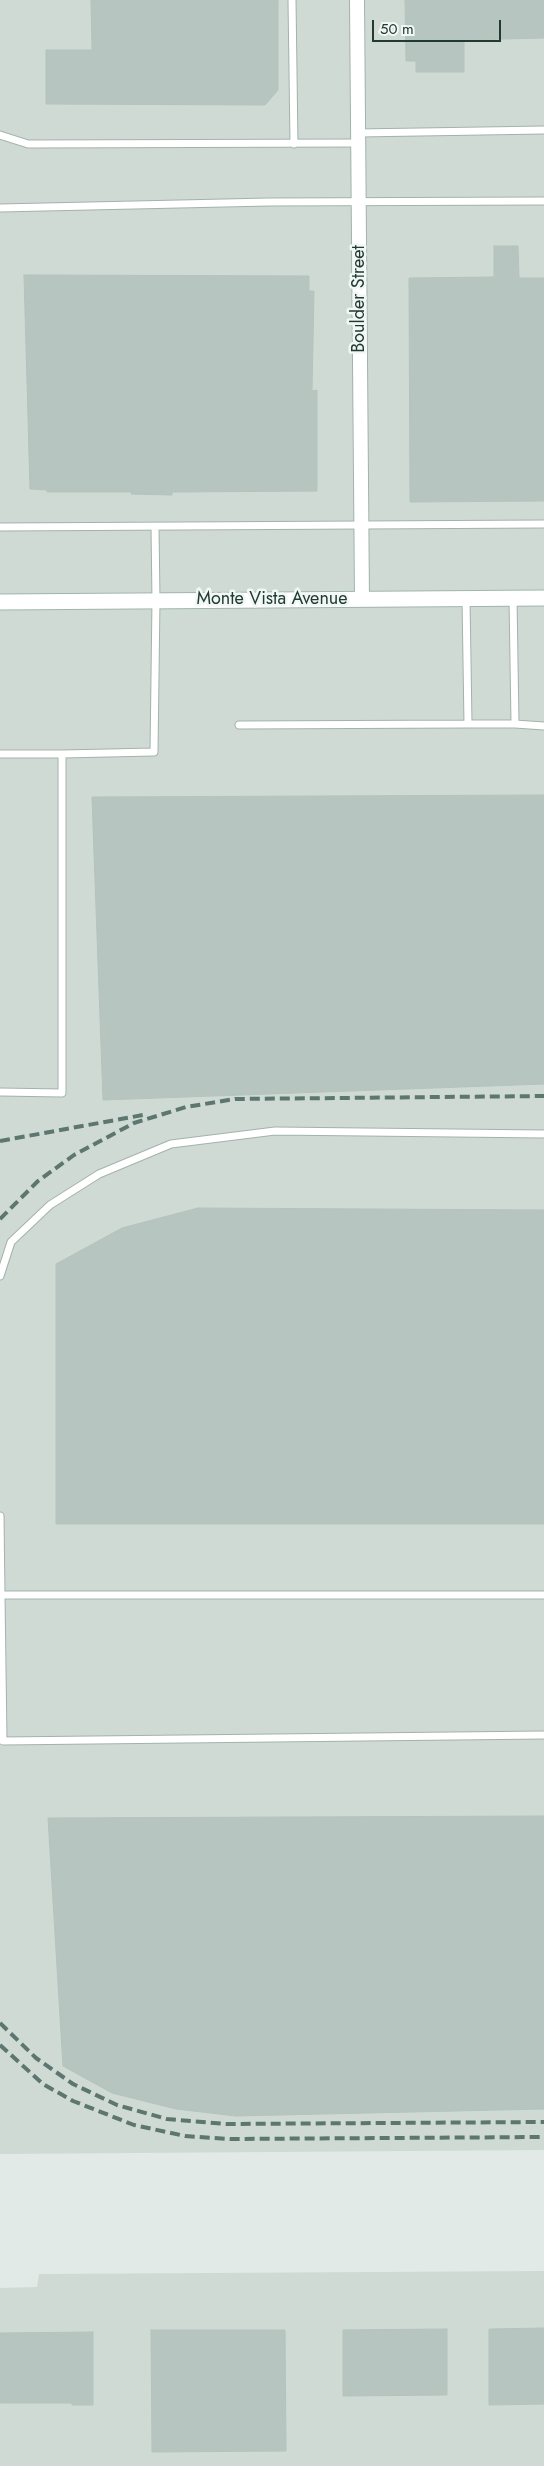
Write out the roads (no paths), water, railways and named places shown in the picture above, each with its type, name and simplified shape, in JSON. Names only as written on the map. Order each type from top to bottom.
[{"type":"street","name":"Boulder Street","points":[[357,0],[362,599]]},
{"type":"street","name":"Monte Vista Avenue","points":[[0,602],[544,598]]},
{"type":"lane","points":[[292,0],[294,144]]},
{"type":"lane","points":[[0,135],[28,144],[294,144],[358,138],[544,130]]},
{"type":"lane","points":[[0,208],[269,202],[544,201]]},
{"type":"lane","points":[[0,527],[544,524]]},
{"type":"lane","points":[[0,754],[154,752],[155,527]]},
{"type":"lane","points":[[466,598],[468,724]]},
{"type":"lane","points":[[513,598],[515,724]]},
{"type":"lane","points":[[239,725],[515,724],[544,726]]},
{"type":"lane","points":[[0,1092],[62,1093],[62,754]]},
{"type":"lane","points":[[0,1276],[11,1242],[50,1205],[99,1174],[171,1144],[275,1131],[544,1134]]},
{"type":"lane","points":[[0,1516],[3,1741],[544,1735]]},
{"type":"lane","points":[[1,1595],[544,1595]]},
{"type":"railway","points":[[0,1219],[38,1181],[74,1155],[134,1123],[186,1107],[235,1099],[544,1096]]},
{"type":"railway","points":[[0,1141],[143,1115]]},
{"type":"railway","points":[[0,2023],[36,2058],[73,2084],[117,2105],[167,2119],[226,2124],[544,2122]]},
{"type":"railway","points":[[0,2045],[43,2084],[73,2101],[134,2125],[185,2136],[230,2139],[544,2137]]}]
